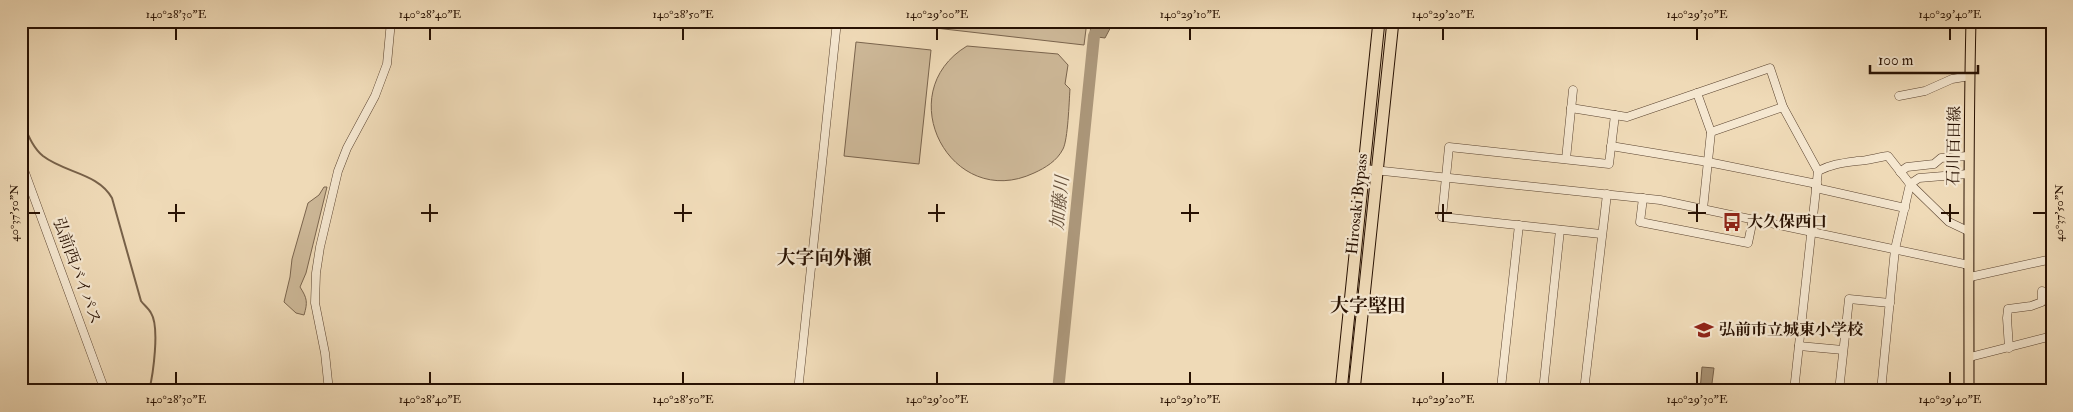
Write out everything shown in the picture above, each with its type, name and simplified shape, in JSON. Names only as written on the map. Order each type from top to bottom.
[{"type":"highway","name":"Hirosaki Bypass","points":[[1341,391],[1379,21]]},
{"type":"highway","name":"Hirosaki Bypass","points":[[1354,391],[1392,21]]},
{"type":"main road","name":"石川百田線","points":[[1970,391],[1968,156],[1971,21]]},
{"type":"street","points":[[329,391],[325,353],[316,303],[318,256],[338,171],[347,148],[375,96],[387,64],[391,21]]},
{"type":"street","points":[[798,391],[837,21]]},
{"type":"street","points":[[1571,108],[1627,117],[1770,68],[1783,107],[1818,171],[1794,391]]},
{"type":"street","points":[[1899,96],[1925,91],[1952,80],[1970,76]]},
{"type":"street","points":[[1566,159],[1573,90]]},
{"type":"street","points":[[1697,93],[1711,132],[1703,209]]},
{"type":"street","points":[[1711,132],[1783,107]]},
{"type":"street","points":[[1601,234],[1442,217],[1449,147],[1608,164],[1615,115]]},
{"type":"street","points":[[1611,146],[1708,162],[1905,208]]},
{"type":"street","points":[[1818,171],[1832,164],[1845,161],[1858,162],[1888,156],[1910,184],[1949,222],[1968,231]]},
{"type":"street","points":[[1900,172],[1907,167],[1934,164],[1941,158],[1968,156]]},
{"type":"street","name":"弘前西バイパス","points":[[21,162],[105,391]]},
{"type":"street","points":[[1364,169],[1643,198],[1969,265]]},
{"type":"street","points":[[1921,391],[1881,389],[1895,249],[1910,184],[1919,178],[1968,174]]},
{"type":"street","points":[[1584,391],[1607,194]]},
{"type":"street","points":[[1643,198],[1640,222],[1748,243],[1753,220]]},
{"type":"street","points":[[1519,225],[1501,388],[1530,391]]},
{"type":"street","points":[[1543,391],[1560,230]]},
{"type":"street","points":[[1970,277],[2052,259]]},
{"type":"street","points":[[2009,348],[2008,308],[2032,306],[2042,302],[2042,291]]},
{"type":"street","points":[[1839,391],[1849,299],[1890,303]]},
{"type":"street","points":[[1970,357],[2052,336]]},
{"type":"street","points":[[1799,346],[1843,350]]},
{"type":"shaded area","points":[[874,21],[1087,21],[1084,45]]},
{"type":"shaded area","points":[[1091,21],[1114,21],[1105,38],[1090,36]]},
{"type":"shaded area","points":[[856,42],[931,50],[919,164],[844,156]]},
{"type":"shaded area","points":[[967,46],[1058,54],[1068,65],[1065,84],[1070,89],[1065,144],[1054,161],[1034,173],[1004,181],[978,176],[956,162],[940,142],[932,117],[933,91],[944,67]]},
{"type":"shaded area","points":[[324,187],[327,187],[306,273],[300,287],[306,300],[304,315],[296,313],[284,302],[292,259],[308,203],[319,195]]},
{"type":"shaded area","points":[[1702,367],[1714,368],[1711,391],[1700,391]]},
{"type":"waterway","points":[[21,57],[24,45],[23,21]]},
{"type":"waterway","name":"加藤川","points":[[1058,391],[1094,36],[1102,21]]},
{"type":"waterway","points":[[21,119],[33,144],[43,156],[52,162],[90,178],[106,190],[112,198],[141,301],[154,320],[155,351],[149,391]]},
{"type":"place","name":"大久保西口","points":[[1732,222]]},
{"type":"place","name":"弘前市立城東小学校","points":[[1704,330]]},
{"type":"district","name":"大字向外瀬","points":[[824,258]]},
{"type":"district","name":"大字堅田","points":[[1368,306]]}]
